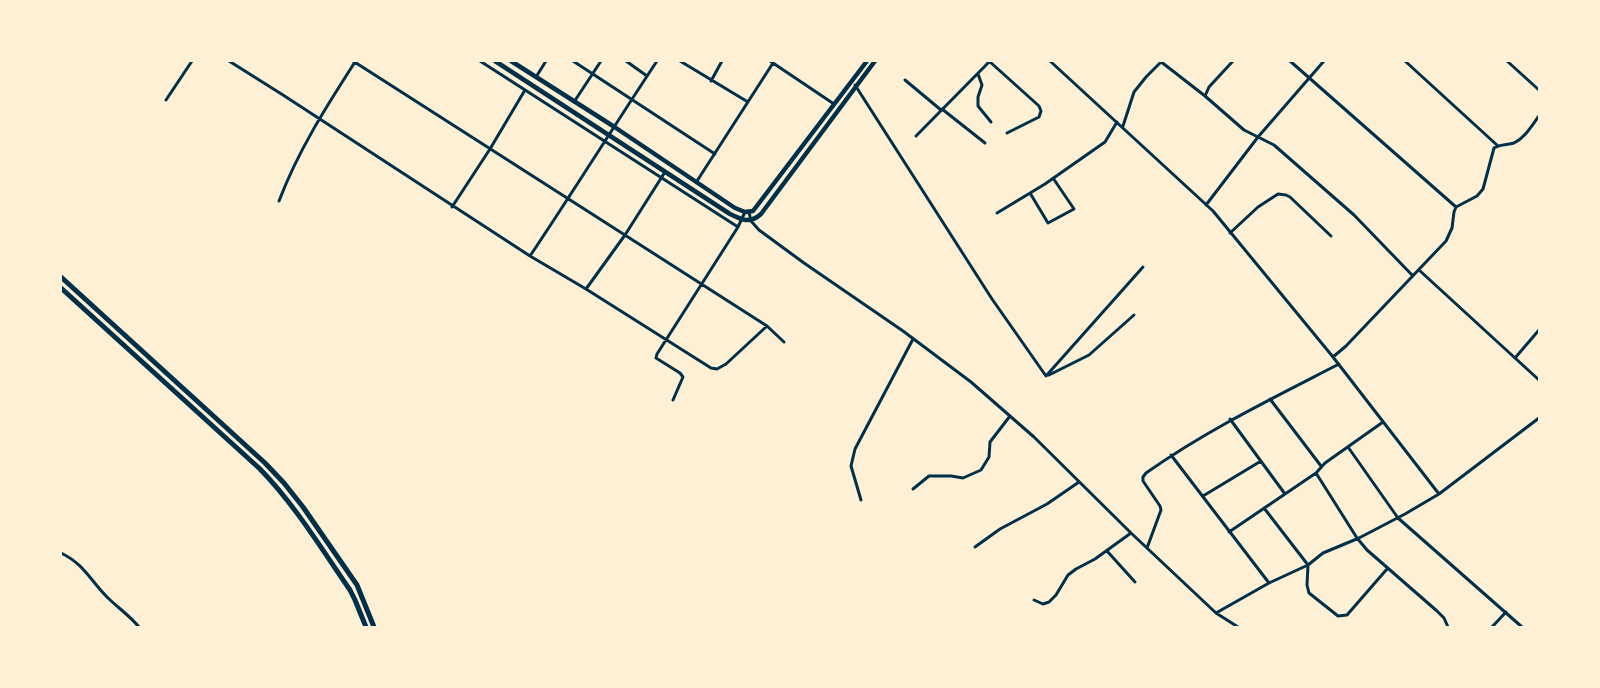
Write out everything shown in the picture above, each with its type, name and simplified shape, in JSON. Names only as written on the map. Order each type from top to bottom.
[{"type":"highway","points":[[61,276],[265,463],[284,483],[357,585],[374,627]]},
{"type":"highway","points":[[61,288],[260,469],[278,488],[350,590],[356,600],[366,627]]},
{"type":"main road","points":[[495,61],[741,220],[751,221],[761,214],[874,61]]},
{"type":"main road","points":[[511,61],[573,102],[614,126],[735,208],[747,212],[753,211],[866,61]]},
{"type":"street","points":[[166,100],[192,61]]},
{"type":"street","points":[[229,61],[530,256],[711,368],[717,369],[726,364],[767,326]]},
{"type":"street","points":[[480,61],[738,227]]},
{"type":"street","points":[[536,77],[546,61]]},
{"type":"street","points":[[573,61],[715,154]]},
{"type":"street","points":[[573,102],[602,61]]},
{"type":"street","points":[[626,61],[647,76]]},
{"type":"street","points":[[530,256],[657,61]]},
{"type":"street","points":[[680,61],[748,102]]},
{"type":"street","points":[[711,80],[722,61]]},
{"type":"street","points":[[916,136],[990,61],[1039,106],[1041,111],[1039,117],[1007,133]]},
{"type":"street","points":[[1050,61],[1206,204],[1339,364],[1439,494]]},
{"type":"street","points":[[1123,126],[1134,92],[1161,61],[1244,130],[1274,145],[1354,215],[1413,276]]},
{"type":"street","points":[[1205,96],[1209,87],[1233,61]]},
{"type":"street","points":[[1290,61],[1456,207]]},
{"type":"street","points":[[1206,204],[1258,137],[1324,61]]},
{"type":"street","points":[[1405,61],[1498,146]]},
{"type":"street","points":[[1507,61],[1539,90]]},
{"type":"street","points":[[279,201],[287,179],[318,118],[354,62],[767,326],[784,342]]},
{"type":"street","points":[[698,182],[771,62],[834,104]]},
{"type":"street","points":[[978,74],[982,85],[978,97],[978,106],[991,122]]},
{"type":"street","points":[[852,80],[992,299],[1046,376]]},
{"type":"street","points":[[905,80],[985,143]]},
{"type":"street","points":[[452,206],[490,149],[525,90]]},
{"type":"street","points":[[1333,357],[1346,346],[1446,241],[1452,228],[1456,207],[1477,196],[1483,189],[1492,152],[1498,146],[1516,142],[1539,116]]},
{"type":"street","points":[[998,213],[1105,142],[1117,122]]},
{"type":"street","points":[[586,290],[666,172]]},
{"type":"street","points":[[1030,193],[1048,224],[1074,208],[1053,178]]},
{"type":"street","points":[[1230,233],[1258,207],[1278,194],[1282,194],[1290,197],[1331,236]]},
{"type":"street","points":[[673,400],[683,377],[680,373],[656,358],[656,354],[747,212],[751,221],[759,230],[972,382],[1216,613],[1238,627]]},
{"type":"street","points":[[1046,376],[1143,267]]},
{"type":"street","points":[[1419,270],[1539,380]]},
{"type":"street","points":[[1046,376],[1089,355],[1134,315]]},
{"type":"street","points":[[1515,358],[1539,330]]},
{"type":"street","points":[[861,500],[851,466],[855,449],[866,424],[913,339]]},
{"type":"street","points":[[1147,548],[1161,510],[1143,481],[1143,476],[1171,455],[1230,419],[1339,364]]},
{"type":"street","points":[[1270,399],[1322,466]]},
{"type":"street","points":[[913,489],[929,476],[963,478],[981,470],[989,457],[990,442],[1010,416]]},
{"type":"street","points":[[1216,613],[1269,583],[1308,565],[1323,553],[1398,518],[1439,494],[1539,418]]},
{"type":"street","points":[[1230,419],[1285,494]]},
{"type":"street","points":[[1229,532],[1316,473],[1322,466],[1383,422]]},
{"type":"street","points":[[1348,447],[1398,518],[1522,627]]},
{"type":"street","points":[[1171,455],[1269,583]]},
{"type":"street","points":[[1202,496],[1261,461]]},
{"type":"street","points":[[1316,473],[1357,538],[1367,550],[1437,611],[1444,618],[1448,627]]},
{"type":"street","points":[[976,547],[1000,529],[1041,508],[1079,482]]},
{"type":"street","points":[[1264,508],[1308,565],[1307,585],[1309,593],[1338,616],[1347,616],[1387,569]]},
{"type":"street","points":[[1034,600],[1043,604],[1049,602],[1076,569],[1095,559],[1131,533]]},
{"type":"street","points":[[1106,551],[1135,582]]},
{"type":"street","points":[[61,553],[77,562],[106,596],[131,617],[139,627]]},
{"type":"street","points":[[1492,627],[1506,612]]}]
